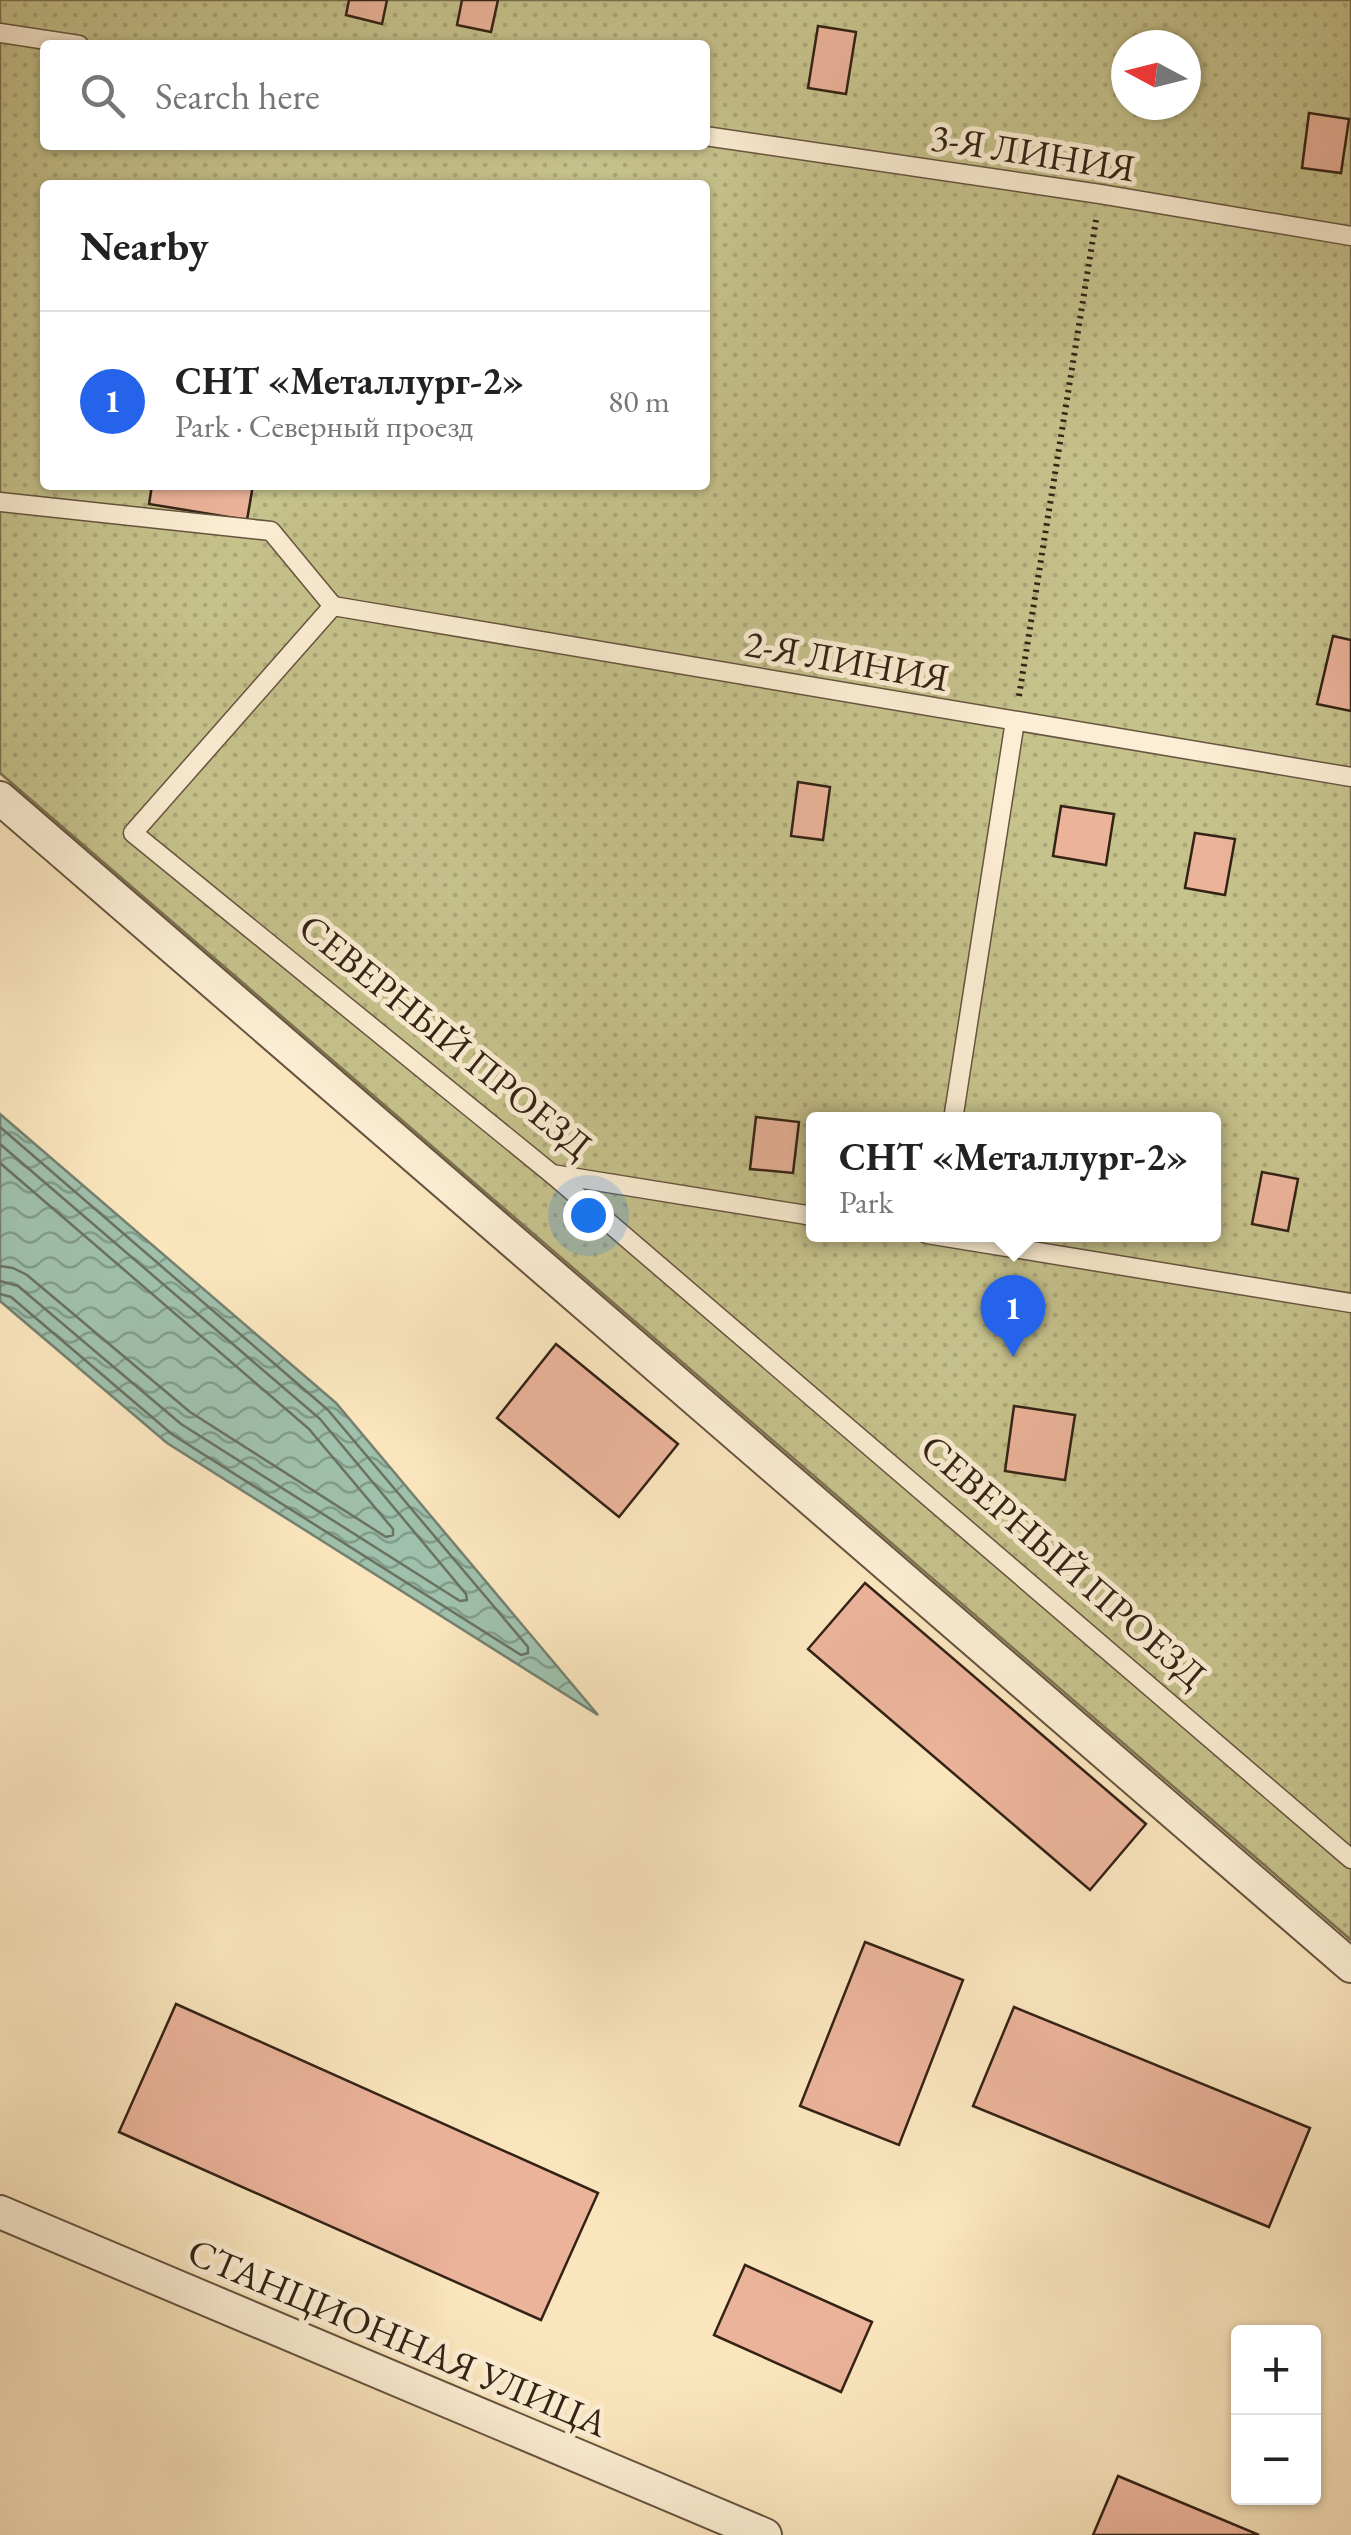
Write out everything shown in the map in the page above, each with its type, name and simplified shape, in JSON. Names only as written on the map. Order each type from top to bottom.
[{"type":"street","points":[[0,798],[1351,1966]]},
{"type":"street","name":"СТАНЦИОННАЯ УЛИЦА","points":[[0,2212],[765,2535]]},
{"type":"lane","points":[[0,34],[43,40]]},
{"type":"lane","name":"3-Я ЛИНИЯ","points":[[710,137],[1100,194],[1351,236]]},
{"type":"lane","points":[[0,502],[271,531],[333,606]]},
{"type":"lane","name":"2-Я ЛИНИЯ","points":[[333,606],[1351,777]]},
{"type":"lane","name":"СЕВЕРНЫЙ ПРОЕЗД","points":[[333,606],[133,833],[552,1174],[1351,1860]]},
{"type":"lane","points":[[955,1112],[1015,721]]},
{"type":"lane","points":[[552,1174],[806,1215]]},
{"type":"lane","points":[[976,1242],[1351,1303]]},
{"type":"path","points":[[1015,721],[1100,194]]},
{"type":"shaded area","points":[[0,0],[1351,0],[1351,1940],[0,773]]},
{"type":"water","points":[[0,1114],[336,1403],[598,1715],[167,1443],[0,1301]]},
{"type":"building","points":[[349,0],[387,0],[382,24],[346,15]]},
{"type":"building","points":[[462,0],[498,0],[491,32],[457,25]]},
{"type":"building","points":[[818,26],[856,32],[846,94],[808,88]]},
{"type":"building","points":[[1309,113],[1349,119],[1341,173],[1302,168]]},
{"type":"building","points":[[151,490],[252,490],[247,520],[149,504]]},
{"type":"building","points":[[1333,636],[1351,640],[1351,711],[1317,704]]},
{"type":"building","points":[[798,782],[830,787],[823,840],[791,836]]},
{"type":"building","points":[[1061,806],[1114,814],[1106,865],[1053,856]]},
{"type":"building","points":[[1195,833],[1235,839],[1225,895],[1185,888]]},
{"type":"building","points":[[756,1117],[799,1122],[793,1173],[750,1169]]},
{"type":"building","points":[[1262,1172],[1298,1179],[1288,1231],[1252,1224]]},
{"type":"building","points":[[556,1344],[678,1444],[619,1517],[497,1418]]},
{"type":"building","points":[[1014,1406],[1075,1415],[1065,1480],[1005,1471]]},
{"type":"building","points":[[865,1583],[1146,1824],[1090,1890],[808,1649]]},
{"type":"building","points":[[865,1942],[963,1980],[899,2145],[800,2106]]},
{"type":"building","points":[[176,2004],[598,2193],[541,2320],[119,2132]]},
{"type":"building","points":[[1014,2007],[1310,2128],[1269,2227],[973,2106]]},
{"type":"building","points":[[745,2265],[872,2322],[841,2392],[714,2335]]},
{"type":"building","points":[[1118,2476],[1259,2535],[1093,2535]]},
{"type":"place","name":"СНТ «Металлург-2»","points":[[1013,1357]]}]
